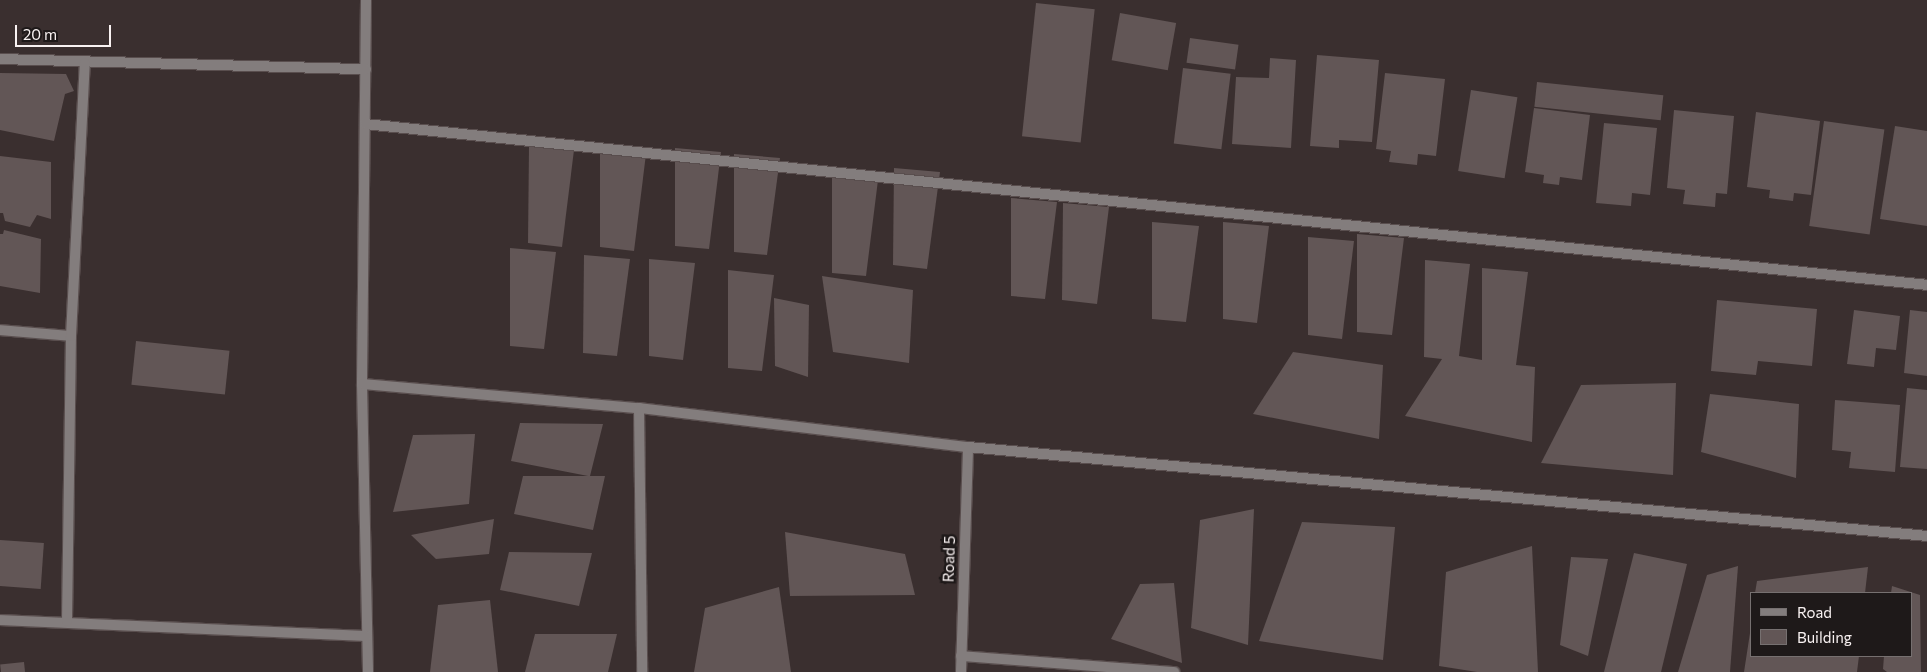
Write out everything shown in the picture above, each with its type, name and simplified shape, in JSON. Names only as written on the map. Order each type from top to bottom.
[{"type":"street","points":[[366,0],[362,384],[368,672]]},
{"type":"street","points":[[0,59],[85,63],[366,68]]},
{"type":"street","points":[[67,621],[71,336],[85,63]]},
{"type":"street","points":[[365,124],[1927,286]]},
{"type":"street","points":[[0,330],[71,336]]},
{"type":"street","points":[[362,384],[639,408],[968,447],[1927,536]]},
{"type":"street","points":[[639,408],[642,672]]},
{"type":"street","name":"Road 5","points":[[961,672],[968,447]]},
{"type":"street","points":[[0,620],[67,621],[367,636]]},
{"type":"street","points":[[961,656],[1174,672]]},
{"type":"building","points":[[1036,3],[1095,9],[1081,142],[1022,136]]},
{"type":"building","points":[[1120,13],[1176,23],[1168,70],[1112,60]]},
{"type":"building","points":[[1190,38],[1239,45],[1235,70],[1187,63]]},
{"type":"building","points":[[1317,55],[1379,60],[1372,142],[1339,140],[1339,148],[1310,146]]},
{"type":"building","points":[[1270,58],[1296,60],[1291,148],[1232,144],[1236,77],[1269,78]]},
{"type":"building","points":[[1183,68],[1231,74],[1221,149],[1174,143]]},
{"type":"building","points":[[0,73],[66,74],[74,91],[65,94],[54,141],[0,130]]},
{"type":"building","points":[[1385,73],[1445,79],[1436,156],[1418,154],[1417,165],[1389,162],[1391,151],[1376,149]]},
{"type":"building","points":[[1537,82],[1663,95],[1661,120],[1534,107]]},
{"type":"building","points":[[1471,90],[1517,97],[1505,178],[1458,171]]},
{"type":"building","points":[[1534,108],[1590,115],[1582,180],[1560,177],[1559,185],[1543,183],[1544,175],[1525,172]]},
{"type":"building","points":[[1674,110],[1734,116],[1727,194],[1716,193],[1715,207],[1683,204],[1685,190],[1667,188]]},
{"type":"building","points":[[1756,112],[1820,121],[1811,195],[1794,193],[1793,201],[1769,198],[1770,190],[1747,187]]},
{"type":"building","points":[[1824,121],[1884,129],[1870,234],[1809,226]]},
{"type":"building","points":[[1604,123],[1657,128],[1650,195],[1632,193],[1631,206],[1596,203]]},
{"type":"building","points":[[1895,126],[1927,131],[1927,226],[1880,219]]},
{"type":"building","points":[[529,146],[574,150],[562,247],[528,243]]},
{"type":"building","points":[[675,148],[721,152],[709,249],[675,246]]},
{"type":"building","points":[[600,150],[646,154],[634,251],[600,247]]},
{"type":"building","points":[[734,154],[780,158],[767,255],[734,252]]},
{"type":"building","points":[[0,156],[51,162],[51,219],[37,215],[30,227],[5,221],[3,213],[0,213]]},
{"type":"building","points":[[894,168],[940,172],[927,269],[893,265]]},
{"type":"building","points":[[832,176],[878,180],[866,276],[832,273]]},
{"type":"building","points":[[1011,198],[1057,202],[1045,299],[1011,296]]},
{"type":"building","points":[[1063,203],[1109,207],[1097,304],[1062,300]]},
{"type":"building","points":[[1152,222],[1199,226],[1186,322],[1152,319]]},
{"type":"building","points":[[1223,222],[1269,226],[1257,323],[1223,319]]},
{"type":"building","points":[[4,230],[41,239],[40,293],[0,286],[0,234],[3,234]]},
{"type":"building","points":[[1357,234],[1404,238],[1392,335],[1357,332]]},
{"type":"building","points":[[1308,237],[1354,241],[1342,339],[1308,335]]},
{"type":"building","points":[[510,248],[556,252],[544,349],[510,346]]},
{"type":"building","points":[[584,255],[630,259],[617,356],[583,353]]},
{"type":"building","points":[[649,259],[695,263],[683,360],[649,356]]},
{"type":"building","points":[[1425,260],[1470,264],[1459,356],[1482,360],[1482,268],[1528,272],[1516,365],[1535,367],[1532,442],[1405,416],[1442,359],[1424,357]]},
{"type":"building","points":[[728,270],[774,275],[762,371],[728,368]]},
{"type":"building","points":[[822,276],[913,290],[909,363],[833,352]]},
{"type":"building","points":[[774,298],[809,305],[808,377],[775,366]]},
{"type":"building","points":[[1717,300],[1817,309],[1812,366],[1758,361],[1756,375],[1711,371]]},
{"type":"building","points":[[1854,310],[1900,316],[1896,350],[1876,348],[1874,367],[1847,364]]},
{"type":"building","points":[[1910,310],[1927,312],[1927,376],[1904,373]]},
{"type":"building","points":[[136,341],[229,351],[225,395],[131,385]]},
{"type":"building","points":[[1293,352],[1383,365],[1379,439],[1253,414]]},
{"type":"building","points":[[1676,383],[1673,475],[1541,463],[1581,385]]},
{"type":"building","points":[[1907,388],[1927,390],[1927,469],[1900,467]]},
{"type":"building","points":[[1710,394],[1799,404],[1796,478],[1701,452]]},
{"type":"building","points":[[1835,400],[1900,405],[1895,472],[1849,468],[1851,452],[1832,450]]},
{"type":"building","points":[[520,423],[603,424],[590,476],[605,476],[593,530],[514,514],[523,476],[588,476],[511,461]]},
{"type":"building","points":[[475,434],[469,504],[393,512],[413,435]]},
{"type":"building","points":[[1254,509],[1248,645],[1191,628],[1200,520]]},
{"type":"building","points":[[494,519],[489,554],[436,559],[411,535]]},
{"type":"building","points":[[1302,522],[1395,527],[1383,660],[1259,641]]},
{"type":"building","points":[[785,532],[905,554],[915,595],[790,596]]},
{"type":"building","points":[[0,540],[44,543],[41,589],[0,586]]},
{"type":"building","points":[[1532,546],[1538,672],[1477,672],[1439,666],[1446,572]]},
{"type":"building","points":[[509,552],[592,553],[579,606],[500,590]]},
{"type":"building","points":[[1634,553],[1687,564],[1661,672],[1604,672]]},
{"type":"building","points":[[1571,557],[1608,559],[1588,656],[1560,645]]},
{"type":"building","points":[[1738,566],[1730,672],[1678,672],[1707,575]]},
{"type":"building","points":[[1868,567],[1865,592],[1755,592],[1757,581]]},
{"type":"building","points":[[1174,583],[1182,663],[1111,639],[1140,584]]},
{"type":"building","points":[[1892,586],[1911,592],[1891,592]]},
{"type":"building","points":[[779,587],[791,672],[694,672],[705,608]]},
{"type":"building","points":[[1912,592],[1920,595],[1921,672],[1887,672],[1883,669],[1884,657],[1912,657]]},
{"type":"building","points":[[490,600],[498,672],[430,672],[438,605]]},
{"type":"building","points":[[1750,633],[1750,657],[1859,657],[1857,672],[1744,672]]},
{"type":"building","points":[[535,634],[617,634],[608,672],[525,672]]},
{"type":"building","points":[[24,662],[25,672],[1,672],[0,665]]}]
